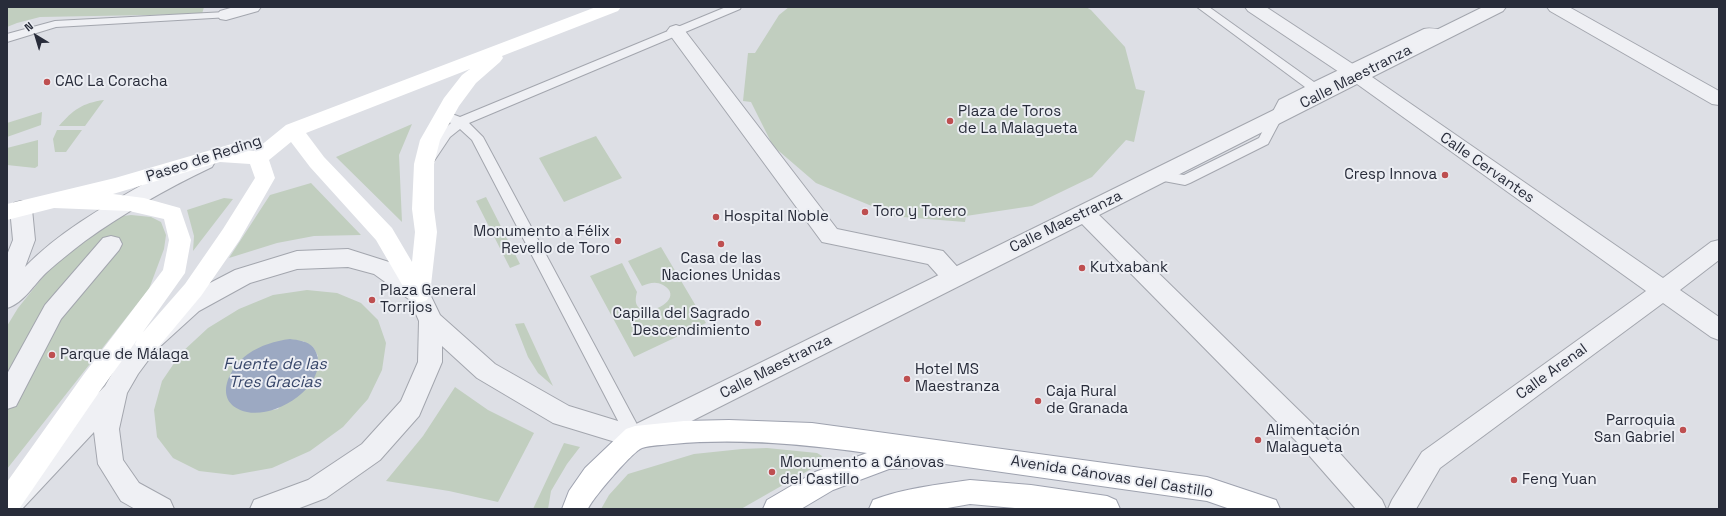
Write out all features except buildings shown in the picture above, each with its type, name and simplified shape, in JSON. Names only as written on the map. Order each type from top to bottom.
[{"type":"main road","points":[[419,294],[426,232],[423,209],[424,164],[430,140],[452,118],[469,79],[505,48],[612,7]]},
{"type":"main road","name":"Paseo de Reding","points":[[221,155],[293,130],[505,48]]},
{"type":"main road","points":[[221,155],[258,158],[293,130],[317,162],[384,234],[419,294]]},
{"type":"main road","points":[[147,344],[193,290],[231,235],[265,178],[258,158]]},
{"type":"main road","points":[[7,505],[92,381],[174,273],[180,240],[172,214],[146,206],[121,195],[55,201],[14,210]]},
{"type":"main road","name":"Avenida Cánovas del Castillo","points":[[635,437],[684,432],[729,431],[812,434],[1207,489],[1267,509]]},
{"type":"main road","points":[[576,509],[578,500],[594,477],[635,437]]},
{"type":"main road","name":"Avenida Cánovas del Castillo","points":[[776,509],[824,481],[890,457],[954,454]]},
{"type":"main road","points":[[882,509],[903,503],[970,492],[1031,497],[1107,509]]},
{"type":"street","points":[[226,15],[252,7]]},
{"type":"street","name":"Calle Cervantes","points":[[1254,7],[1358,76],[1719,330]]},
{"type":"street","name":"Calle Maestranza","points":[[635,437],[1497,7]]},
{"type":"street","points":[[1556,7],[1719,99]]},
{"type":"street","points":[[676,31],[830,236],[935,256],[954,278]]},
{"type":"street","points":[[7,299],[39,266],[78,236],[121,195],[169,179],[221,155]]},
{"type":"street","points":[[7,283],[24,240],[14,210]]},
{"type":"street","points":[[1084,213],[1309,437],[1373,509]]},
{"type":"street","points":[[7,398],[52,312],[111,244]]},
{"type":"street","name":"Calle Arenal","points":[[1401,509],[1431,460],[1663,291],[1719,248]]},
{"type":"street","points":[[7,505],[115,392],[129,367],[147,344],[191,304],[243,276],[297,260],[348,258],[381,268],[419,294],[431,321],[486,372],[562,415],[635,437]]},
{"type":"street","points":[[263,509],[317,489],[371,452],[410,408],[430,362],[431,321]]},
{"type":"street","points":[[115,392],[106,429],[111,464],[130,492],[161,509]]},
{"type":"lane","points":[[452,118],[736,7]]},
{"type":"lane","points":[[1202,7],[1314,88]]},
{"type":"lane","points":[[7,38],[55,24],[226,15]]},
{"type":"lane","points":[[1276,117],[1283,103],[1428,31],[1443,34]]},
{"type":"lane","points":[[452,118],[477,137],[635,437]]},
{"type":"green space","points":[[7,7],[204,7],[202,14],[40,17],[7,27]]},
{"type":"green space","name":"Plaza de Toros de La Malagueta","points":[[789,7],[1086,7],[1091,10],[1125,47],[1136,89],[1145,91],[1134,142],[1126,140],[1092,177],[1032,206],[966,216],[965,222],[878,215],[879,209],[816,183],[773,146],[751,102],[743,101],[748,53],[755,53],[779,15]]},
{"type":"green space","points":[[104,100],[85,126],[59,126],[78,108],[96,101]]},
{"type":"green space","points":[[42,112],[41,125],[7,137],[7,123]]},
{"type":"green space","points":[[412,124],[399,155],[402,222],[336,157]]},
{"type":"green space","points":[[57,130],[82,130],[66,152],[55,152],[53,139]]},
{"type":"green space","points":[[596,136],[622,178],[564,202],[539,158]]},
{"type":"green space","points":[[38,140],[38,166],[35,168],[7,165],[7,148]]},
{"type":"green space","points":[[311,183],[361,235],[314,236],[277,243],[229,258],[270,195]]},
{"type":"green space","points":[[486,197],[520,264],[510,268],[476,201]]},
{"type":"green space","points":[[224,198],[233,199],[193,251],[194,236],[187,210]]},
{"type":"green space","name":"Parque de Málaga","points":[[131,215],[151,217],[161,222],[166,235],[164,249],[149,289],[7,469],[7,326],[18,308],[47,272],[60,259],[115,217]]},
{"type":"green space","points":[[661,247],[706,323],[634,357],[590,276],[622,263],[637,292],[636,303],[640,309],[648,310],[657,308],[665,304],[670,298],[670,291],[658,283],[650,283],[642,286],[628,261]]},
{"type":"green space","points":[[307,290],[337,293],[361,303],[378,320],[386,343],[382,370],[368,399],[343,427],[310,451],[272,468],[233,475],[199,471],[173,458],[157,437],[154,410],[162,381],[181,353],[208,328],[239,309],[273,295]],"holes":[[[303,341],[313,347],[318,356],[278,409],[261,412],[247,412]]]},
{"type":"green space","points":[[524,323],[553,386],[538,373],[528,357],[515,324]]},
{"type":"green space","points":[[455,387],[488,410],[534,433],[498,502],[449,491],[386,481],[423,436]]},
{"type":"green space","points":[[564,443],[580,447],[567,464],[551,491],[548,509],[533,509]]},
{"type":"green space","points":[[767,448],[817,453],[822,456],[818,465],[741,509],[601,509],[609,495],[628,474],[694,454]]},
{"type":"water","name":"Fuente de las Tres Gracias","points":[[290,339],[308,343],[313,347],[318,357],[317,372],[312,382],[304,392],[282,406],[270,411],[258,413],[247,412],[236,408],[229,402],[226,394],[226,386],[229,377],[240,360],[258,348],[274,342]]},
{"type":"place","name":"CAC La Coracha","points":[[47,82]]},
{"type":"place","name":"Plaza de Toros de La Malagueta","points":[[950,121]]},
{"type":"place","name":"Cresp Innova","points":[[1445,175]]},
{"type":"place","name":"Toro y Torero","points":[[865,212]]},
{"type":"place","name":"Hospital Noble","points":[[716,217]]},
{"type":"place","name":"Monumento a Félix Revello de Toro","points":[[618,241]]},
{"type":"place","name":"Casa de las Naciones Unidas","points":[[721,244]]},
{"type":"place","name":"Kutxabank","points":[[1082,268]]},
{"type":"place","name":"Plaza General Torrijos","points":[[372,300]]},
{"type":"place","name":"Capilla del Sagrado Descendimiento","points":[[758,323]]},
{"type":"place","name":"Parque de Málaga","points":[[52,355]]},
{"type":"place","name":"Hotel MS Maestranza","points":[[907,379]]},
{"type":"place","name":"Caja Rural de Granada","points":[[1038,401]]},
{"type":"place","name":"Parroquia San Gabriel","points":[[1683,430]]},
{"type":"place","name":"Alimentación Malagueta","points":[[1258,440]]},
{"type":"place","name":"Monumento a Cánovas del Castillo","points":[[772,472]]},
{"type":"place","name":"Feng Yuan","points":[[1514,480]]}]
